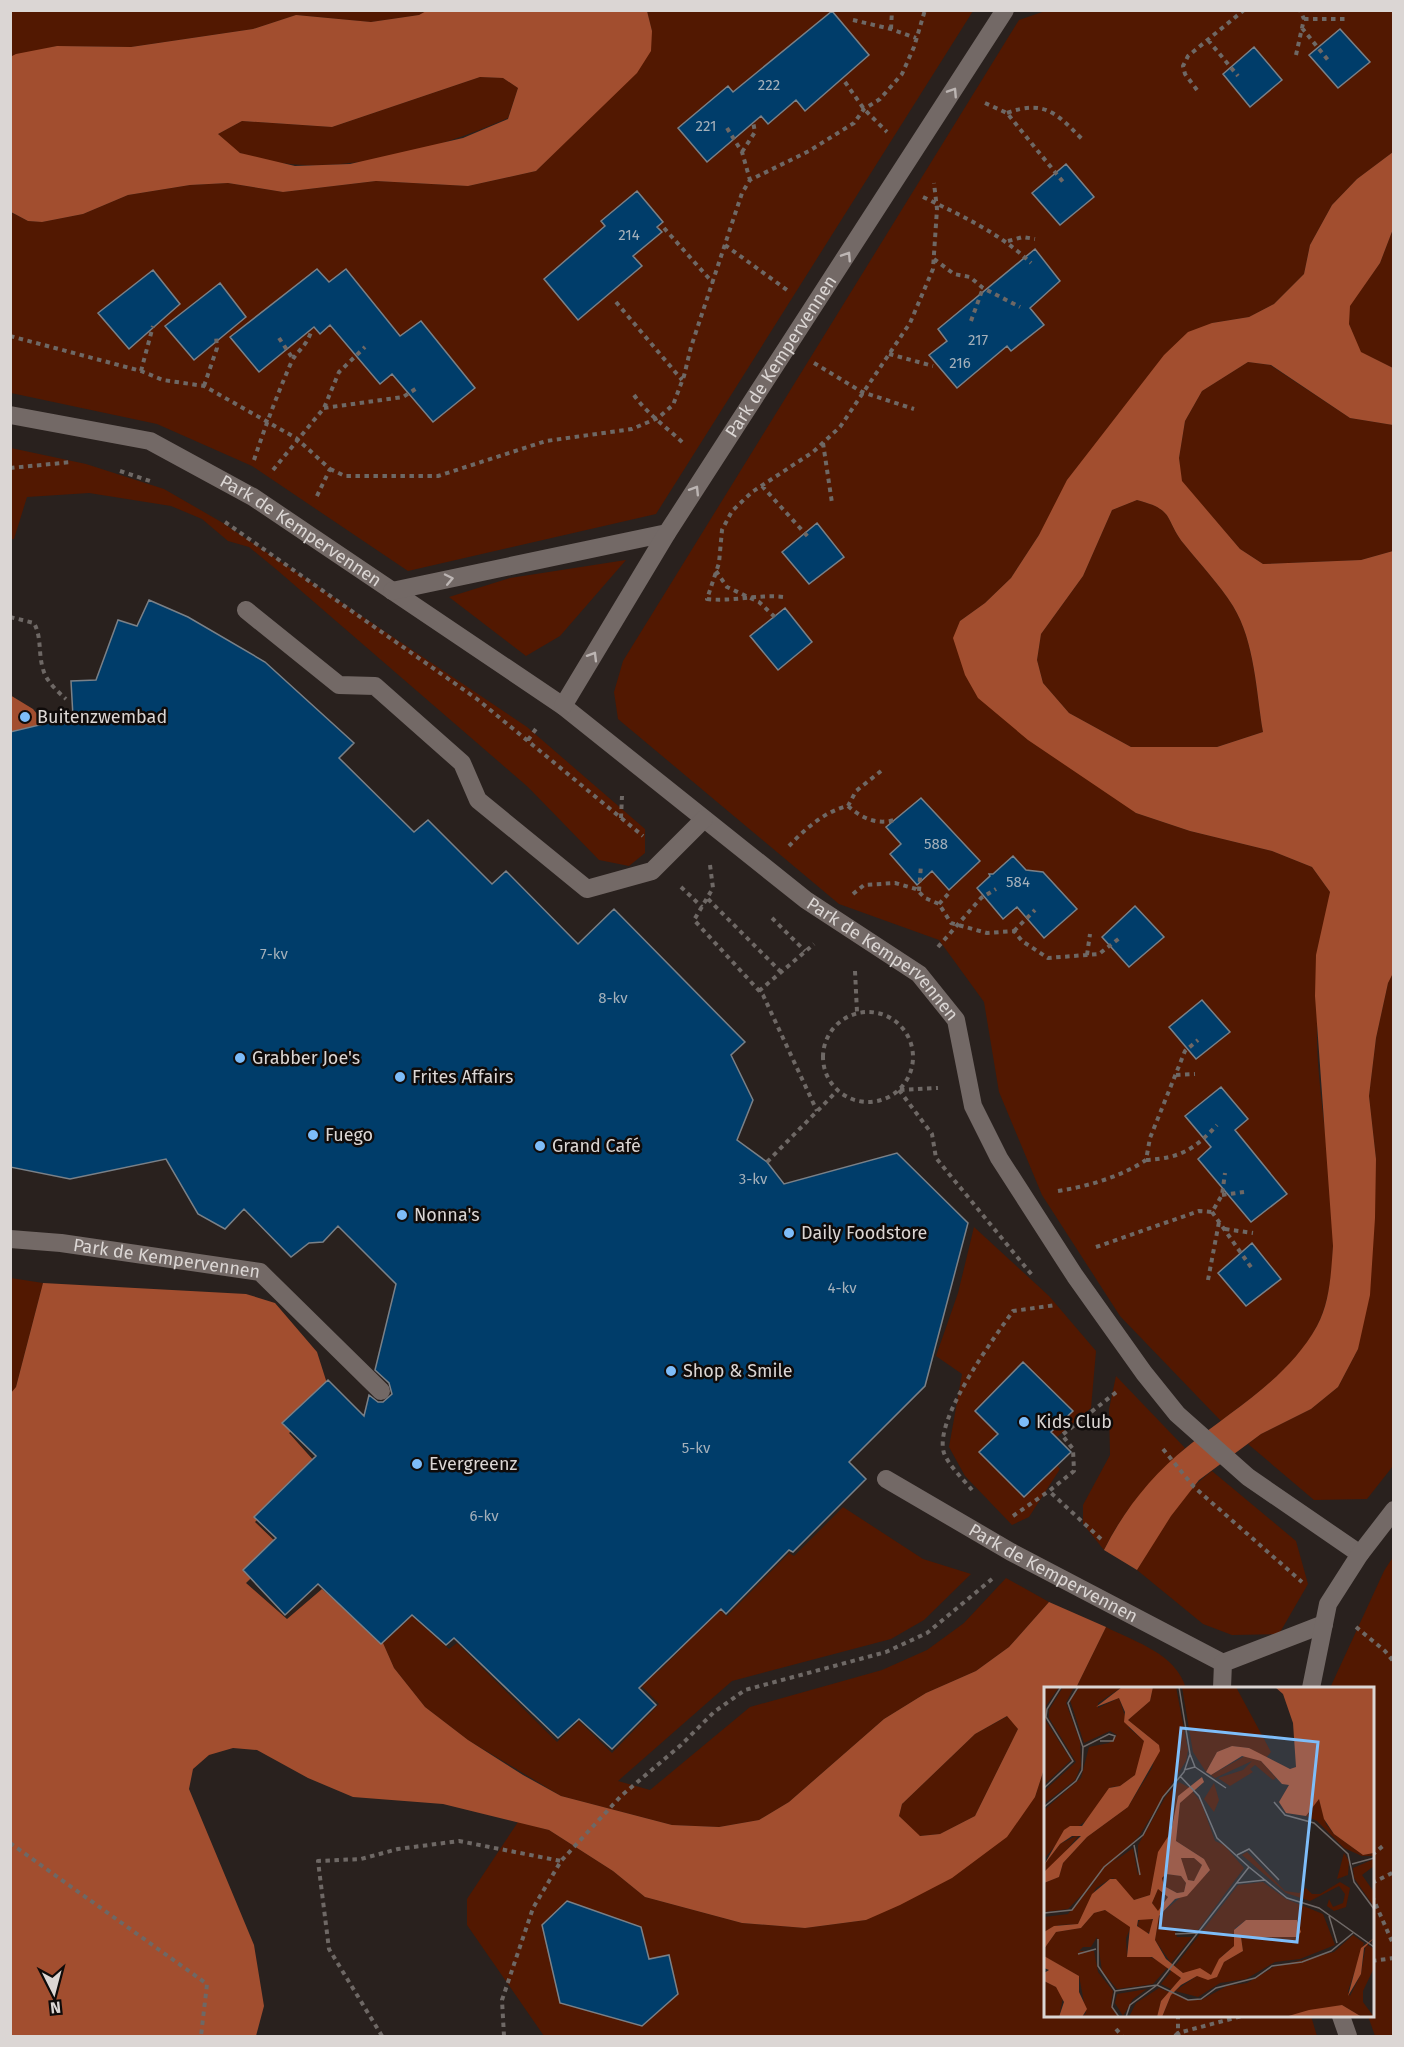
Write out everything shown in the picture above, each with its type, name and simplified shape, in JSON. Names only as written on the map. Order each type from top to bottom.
[{"type":"lane","name":"Park de Kempervennen","points":[[564,706],[667,533],[1005,10]]},
{"type":"lane","name":"Park de Kempervennen","points":[[10,415],[150,441],[248,494],[564,706],[768,870],[836,920],[919,974],[956,1020],[973,1106],[999,1158],[1064,1258],[1144,1373],[1177,1413],[1248,1478],[1360,1554]]},
{"type":"lane","points":[[392,591],[667,533]]},
{"type":"lane","points":[[246,610],[339,685],[375,686],[462,763],[478,800],[586,890],[652,871],[704,819]]},
{"type":"lane","name":"Park de Kempervennen","points":[[10,1239],[61,1243],[260,1272],[381,1391]]},
{"type":"lane","name":"Park de Kempervennen","points":[[886,1479],[1011,1552],[1223,1664]]},
{"type":"lane","points":[[1311,1687],[1328,1604],[1360,1554],[1394,1510]]},
{"type":"lane","points":[[1222,1687],[1223,1664],[1324,1624]]},
{"type":"lane","points":[[1341,2017],[1348,2037]]},
{"type":"path","points":[[891,29],[892,10]]},
{"type":"path","points":[[10,336],[141,371],[163,380],[204,386],[296,438],[330,469],[345,476],[438,476],[546,441],[632,429],[657,418],[673,405],[742,193],[750,180],[809,152],[854,123],[864,109],[880,99],[902,74],[925,10]]},
{"type":"path","points":[[1197,90],[1185,74],[1183,66],[1188,56],[1244,10]]},
{"type":"path","points":[[1296,55],[1304,19],[1300,10]]},
{"type":"path","points":[[1304,19],[1349,19]]},
{"type":"path","points":[[853,20],[916,38]]},
{"type":"path","points":[[1302,28],[1328,60]]},
{"type":"path","points":[[1208,40],[1238,76]]},
{"type":"path","points":[[967,70],[975,102],[989,103],[1007,113],[1063,182]]},
{"type":"path","points":[[845,82],[864,109]]},
{"type":"path","points":[[1007,113],[1021,108],[1038,107],[1056,113],[1082,139]]},
{"type":"path","points":[[742,152],[755,132],[753,122]]},
{"type":"path","points":[[727,128],[742,152],[750,180]]},
{"type":"path","points":[[783,597],[762,595],[728,601],[707,599],[716,571],[722,530],[732,511],[762,486],[813,452],[840,427],[910,323],[933,269],[936,203],[933,185],[938,175]]},
{"type":"path","points":[[936,203],[964,215],[1008,241],[1032,263]]},
{"type":"path","points":[[664,228],[713,283]]},
{"type":"path","points":[[1008,241],[1023,237],[1035,239]]},
{"type":"path","points":[[725,244],[813,309]]},
{"type":"path","points":[[934,259],[954,274],[970,277],[983,288],[1020,307]]},
{"type":"path","points":[[971,321],[983,288]]},
{"type":"path","points":[[616,302],[682,381]]},
{"type":"path","points":[[141,371],[153,326]]},
{"type":"path","points":[[248,494],[267,420],[292,359],[306,346],[311,332]]},
{"type":"path","points":[[204,386],[217,348],[216,336]]},
{"type":"path","points":[[279,338],[292,359]]},
{"type":"path","points":[[248,494],[324,408],[339,372],[365,347]]},
{"type":"path","points":[[787,348],[862,392],[915,409]]},
{"type":"path","points":[[889,354],[933,366]]},
{"type":"path","points":[[324,408],[403,397],[417,388]]},
{"type":"path","points":[[634,395],[645,411],[657,418]]},
{"type":"path","points":[[823,443],[832,503]]},
{"type":"path","points":[[10,468],[83,461]]},
{"type":"path","points":[[112,469],[157,484]]},
{"type":"path","points":[[301,530],[330,469]]},
{"type":"path","points":[[762,486],[810,539]]},
{"type":"path","points":[[219,518],[477,699],[666,856]]},
{"type":"path","points":[[716,571],[727,587],[759,602],[777,619]]},
{"type":"path","points":[[10,617],[34,623],[39,633],[43,669],[50,684],[66,699]]},
{"type":"path","points":[[848,806],[856,790],[881,771]]},
{"type":"path","points":[[848,806],[858,815],[873,820],[884,823],[894,820]]},
{"type":"path","points":[[768,870],[803,831],[836,808],[848,806]]},
{"type":"path","points":[[704,819],[714,888],[694,920],[759,991],[817,1111]]},
{"type":"path","points":[[919,892],[921,865]]},
{"type":"path","points":[[759,991],[836,920],[864,885],[895,883],[919,892],[924,898],[939,904],[951,922],[987,933],[1014,931],[1035,910]]},
{"type":"path","points":[[913,970],[951,935],[981,898],[996,889]]},
{"type":"path","points":[[939,904],[949,894]]},
{"type":"path","points":[[708,898],[781,972]]},
{"type":"path","points":[[1014,931],[1022,941],[1048,958],[1099,954],[1121,937]]},
{"type":"path","points":[[1087,955],[1090,934]]},
{"type":"path","points":[[857,1012],[879,1013],[899,1023],[909,1034],[914,1056],[909,1078],[900,1090],[887,1098],[873,1102],[857,1101],[838,1090],[825,1072],[823,1057],[825,1042],[832,1029],[843,1019],[857,1012]]},
{"type":"path","points":[[1146,1160],[1150,1138],[1185,1051],[1198,1040]]},
{"type":"path","points":[[1176,1075],[1195,1074]]},
{"type":"path","points":[[767,1162],[838,1090]]},
{"type":"path","points":[[1024,1196],[1086,1186],[1104,1178],[1125,1173],[1146,1160],[1176,1156],[1196,1147],[1217,1125]]},
{"type":"path","points":[[1212,1212],[1222,1195],[1226,1173]]},
{"type":"path","points":[[1222,1195],[1244,1192]]},
{"type":"path","points":[[1064,1258],[1199,1211],[1212,1212]]},
{"type":"path","points":[[1212,1212],[1253,1270]]},
{"type":"path","points":[[1208,1280],[1219,1222]]},
{"type":"path","points":[[1224,1229],[1254,1233]]},
{"type":"path","points":[[979,1498],[944,1453],[944,1428],[972,1370],[1013,1311],[1057,1305]]},
{"type":"path","points":[[504,2037],[502,2000],[533,1908],[561,1861],[621,1796],[681,1745],[714,1712],[745,1690],[886,1652],[927,1633],[993,1577],[1011,1552],[998,1526],[1074,1471],[1073,1449],[1062,1435],[1144,1373]]},
{"type":"path","points":[[1172,1461],[1194,1487],[1385,1651],[1394,1662]]},
{"type":"path","points":[[1049,1491],[1101,1539]]},
{"type":"path","points":[[382,2037],[329,1949],[318,1861],[361,1859],[398,1849],[459,1841],[561,1861]]},
{"type":"path","points":[[10,1843],[207,1984],[201,2037]]},
{"type":"path","points":[[1374,1853],[1384,1845]]},
{"type":"path","points":[[1374,1882],[1394,1872]]},
{"type":"path","points":[[1374,1901],[1394,1946]]},
{"type":"path","points":[[1374,1961],[1394,1958]]},
{"type":"path","points":[[1178,2017],[1177,2036],[1239,2017]]},
{"type":"path","points":[[1116,2029],[1122,2037]]},
{"type":"shaded area","points":[[428,10],[647,11],[652,31],[651,51],[637,73],[536,171],[468,186],[376,181],[283,192],[228,183],[190,185],[128,195],[83,214],[42,222],[28,221],[11,212],[10,57],[16,54],[57,46],[131,47],[253,29],[296,15],[371,22],[419,15]],"holes":[[[480,77],[503,78],[518,88],[508,119],[463,138],[350,164],[295,166],[240,153],[218,134],[242,121],[332,127]]]},
{"type":"shaded area","points":[[1048,10],[1393,11],[1393,152],[1357,179],[1332,205],[1310,245],[1304,274],[1274,304],[1249,317],[1212,323],[1039,535],[1011,578],[985,603],[960,621],[1136,813],[1190,831],[1272,851],[1312,867],[1330,892],[1317,1019],[1318,1069],[1333,1225],[1332,1263],[1327,1297],[1317,1326],[1298,1355],[1274,1379],[1221,1421],[1120,1316],[1042,1195],[999,1092],[984,1002],[939,940],[839,904],[618,719],[614,692],[623,661],[1019,20]]},
{"type":"shaded area","points":[[11,11],[428,11],[419,15],[371,22],[296,15],[253,29],[131,47],[57,46],[11,57]]},
{"type":"shaded area","points":[[647,11],[973,11],[656,514],[408,571],[252,466],[157,424],[11,393],[10,212],[28,221],[42,222],[83,214],[128,195],[190,185],[228,183],[283,192],[376,181],[468,186],[536,171],[600,107],[652,31]]},
{"type":"shaded area","points":[[480,77],[503,78],[518,88],[508,118],[446,142],[412,152],[342,164],[308,165],[275,162],[240,153],[218,134],[242,121],[332,127]]},
{"type":"shaded area","points":[[1393,152],[1393,229],[1380,263],[1350,306],[1349,324],[1361,352],[1393,368],[1393,425],[1350,418],[1271,365],[1248,362],[1202,391],[1185,421],[1179,458],[1182,481],[1240,549],[1263,564],[1361,560],[1393,551],[1394,971],[1388,983],[1376,1038],[1369,1096],[1376,1159],[1370,1295],[1358,1349],[1338,1387],[1311,1409],[1261,1434],[1199,1480],[1171,1516],[1137,1570],[1104,1550],[1130,1507],[1174,1458],[1275,1378],[1305,1345],[1325,1307],[1333,1246],[1315,996],[1316,955],[1330,892],[1312,867],[1272,851],[1190,831],[1136,813],[1028,740],[978,698],[965,675],[953,638],[960,621],[985,603],[1011,578],[1039,535],[1067,480],[1164,355],[1188,332],[1212,323],[1249,317],[1274,304],[1304,274],[1310,245],[1332,205],[1357,179]],"holes":[[[1137,500],[1149,504],[1168,516],[1184,544],[1233,606],[1246,635],[1254,667],[1263,732],[1217,747],[1131,747],[1069,713],[1043,683],[1037,660],[1041,634],[1083,576],[1112,510]]]},
{"type":"shaded area","points":[[1393,229],[1393,368],[1360,352],[1349,324],[1349,306],[1380,263]]},
{"type":"shaded area","points":[[1248,362],[1270,365],[1350,418],[1393,425],[1393,551],[1361,560],[1263,564],[1240,549],[1181,481],[1179,458],[1185,421],[1202,391]]},
{"type":"shaded area","points":[[11,448],[86,464],[164,489],[223,523],[527,727],[645,829],[645,853],[629,866],[599,860],[528,787],[277,570],[249,547],[228,541],[202,519],[171,506],[89,493],[27,497],[14,539],[11,539]]},
{"type":"shaded area","points":[[1137,500],[1158,508],[1168,516],[1184,544],[1233,606],[1246,635],[1250,651],[1263,732],[1217,747],[1131,747],[1069,713],[1043,683],[1037,660],[1041,634],[1083,576],[1112,510]]},
{"type":"shaded area","points":[[626,560],[560,636],[526,656],[449,597],[510,578]]},
{"type":"shaded area","name":"Buitenzwembad","points":[[10,695],[33,709],[45,724],[11,732]]},
{"type":"shaded area","points":[[1393,971],[1393,1466],[1367,1499],[1314,1500],[1248,1444],[1261,1434],[1311,1409],[1338,1387],[1358,1349],[1376,1159],[1369,1096],[1376,1038],[1388,983]]},
{"type":"shaded area","points":[[974,1227],[1049,1296],[1096,1351],[1091,1408],[1043,1449],[1060,1469],[1029,1517],[1012,1525],[965,1476],[949,1447],[962,1374],[936,1356],[958,1293]]},
{"type":"shaded area","points":[[11,1278],[43,1283],[16,1387],[11,1394]]},
{"type":"shaded area","points":[[43,1283],[246,1294],[275,1303],[317,1352],[331,1396],[289,1433],[315,1462],[255,1522],[282,1548],[246,1583],[287,1619],[322,1589],[383,1643],[394,1668],[425,1707],[468,1740],[561,1796],[672,1825],[719,1827],[759,1820],[789,1802],[884,1719],[926,1693],[976,1671],[1009,1647],[1049,1602],[1106,1627],[1076,1687],[1044,1687],[1044,1769],[1035,1797],[1007,1837],[952,1878],[866,1920],[805,1928],[742,1923],[645,1897],[613,1871],[549,1830],[443,1804],[353,1797],[308,1778],[257,1750],[233,1748],[209,1755],[193,1769],[189,1789],[254,1945],[264,2006],[256,2036],[11,2036],[10,1394],[16,1387]],"holes":[[[1007,1716],[1018,1729],[975,1816],[940,1834],[920,1836],[899,1816],[902,1804],[975,1734]]]},
{"type":"shaded area","points":[[1116,1376],[1185,1448],[1130,1507],[1104,1550],[1083,1524],[1083,1505],[1110,1455],[1109,1409]]},
{"type":"shaded area","points":[[1212,1471],[1296,1541],[1308,1584],[1279,1634],[1232,1635],[1203,1624],[1137,1570],[1179,1504]]},
{"type":"shaded area","points":[[843,1507],[923,1559],[971,1574],[924,1620],[891,1639],[732,1681],[618,1781],[650,1790],[750,1707],[882,1670],[927,1650],[964,1623],[1006,1578],[1049,1602],[1009,1647],[976,1671],[926,1693],[884,1719],[789,1802],[759,1820],[719,1827],[672,1825],[561,1796],[468,1740],[425,1707],[394,1668],[383,1643],[412,1616],[449,1649],[457,1643],[557,1742],[579,1721],[612,1753],[659,1704],[629,1673],[643,1660],[658,1672],[682,1648],[668,1633],[716,1607],[727,1616],[789,1553],[794,1556]]},
{"type":"shaded area","points":[[1393,1557],[1394,2036],[1375,2036],[1368,2017],[1374,2017],[1374,1687],[1330,1687],[1384,1571]]},
{"type":"shaded area","points":[[1106,1627],[1154,1650],[1173,1666],[1186,1687],[1076,1687]]},
{"type":"shaded area","points":[[1008,1716],[1018,1729],[975,1816],[940,1834],[919,1836],[899,1816],[902,1804],[975,1734]]},
{"type":"shaded area","points":[[1044,1769],[1044,2017],[1311,2017],[1317,2036],[544,2036],[467,1925],[467,1899],[518,1822],[549,1830],[613,1871],[645,1897],[742,1923],[805,1928],[866,1920],[1035,1797]]},
{"type":"building","points":[[832,11],[869,55],[805,111],[796,100],[768,124],[761,116],[707,162],[678,128],[728,86],[733,92]]},
{"type":"building","points":[[1340,29],[1370,62],[1338,88],[1309,55]]},
{"type":"building","points":[[1254,47],[1282,80],[1250,107],[1223,74]]},
{"type":"building","points":[[1066,164],[1094,197],[1060,225],[1032,193]]},
{"type":"building","points":[[637,191],[663,222],[657,227],[662,232],[633,256],[642,266],[578,320],[544,279],[605,226],[601,221]]},
{"type":"building","points":[[1035,249],[1060,281],[1030,308],[1044,325],[1011,351],[1007,346],[957,388],[929,355],[947,341],[938,329]]},
{"type":"building","points":[[317,269],[329,282],[346,269],[400,336],[421,321],[475,388],[433,422],[392,374],[380,384],[330,325],[320,334],[314,327],[259,372],[230,337]]},
{"type":"building","points":[[153,270],[180,304],[129,349],[98,313]]},
{"type":"building","points":[[220,283],[246,317],[194,360],[165,326]]},
{"type":"building","points":[[817,523],[844,557],[809,584],[782,552]]},
{"type":"building","points":[[149,600],[188,617],[265,662],[354,743],[339,758],[414,832],[428,820],[492,884],[506,871],[578,944],[614,909],[745,1042],[731,1055],[753,1100],[737,1140],[767,1162],[784,1184],[897,1153],[968,1223],[925,1386],[849,1462],[866,1479],[793,1552],[789,1550],[726,1614],[721,1609],[639,1688],[656,1705],[612,1749],[579,1719],[558,1738],[454,1638],[446,1645],[412,1615],[381,1644],[318,1584],[285,1615],[243,1570],[276,1538],[254,1517],[316,1456],[282,1423],[328,1380],[364,1416],[369,1395],[378,1402],[383,1402],[392,1394],[389,1383],[375,1370],[396,1284],[338,1226],[323,1242],[309,1243],[291,1257],[244,1209],[225,1229],[198,1214],[166,1159],[70,1179],[10,1167],[10,732],[73,717],[71,681],[96,680],[118,620],[137,626]]},
{"type":"building","points":[[785,608],[812,642],[778,670],[750,636]]},
{"type":"building","points":[[921,798],[980,861],[949,890],[932,871],[917,885],[890,854],[901,844],[886,827]]},
{"type":"building","points":[[1013,856],[1026,870],[1043,872],[1077,909],[1044,938],[1017,907],[1003,919],[977,888],[990,876],[989,874],[993,874]]},
{"type":"building","points":[[1135,906],[1164,937],[1129,967],[1102,937]]},
{"type":"building","points":[[1202,1000],[1230,1032],[1196,1059],[1169,1027]]},
{"type":"building","points":[[1221,1087],[1248,1119],[1235,1130],[1287,1194],[1251,1222],[1198,1159],[1211,1147],[1185,1116]]},
{"type":"building","points":[[1252,1243],[1281,1279],[1246,1306],[1218,1273]]},
{"type":"building","name":"Kids Club","points":[[1023,1362],[1073,1411],[1051,1432],[1071,1452],[1024,1497],[979,1452],[998,1434],[975,1411]]},
{"type":"building","points":[[567,1901],[641,1927],[649,1959],[669,1955],[678,1994],[642,2026],[560,2003],[542,1925]]},
{"type":"place","name":"Buitenzwembad","points":[[25,717]]},
{"type":"place","name":"Grabber Joe's","points":[[240,1058]]},
{"type":"place","name":"Frites Affairs","points":[[400,1077]]},
{"type":"place","name":"Fuego","points":[[313,1135]]},
{"type":"place","name":"Grand Café","points":[[540,1146]]},
{"type":"place","name":"Nonna's","points":[[402,1215]]},
{"type":"place","name":"Daily Foodstore","points":[[789,1233]]},
{"type":"place","name":"Shop & Smile","points":[[671,1371]]},
{"type":"place","name":"Kids Club","points":[[1024,1422]]},
{"type":"place","name":"Evergreenz","points":[[417,1464]]}]
